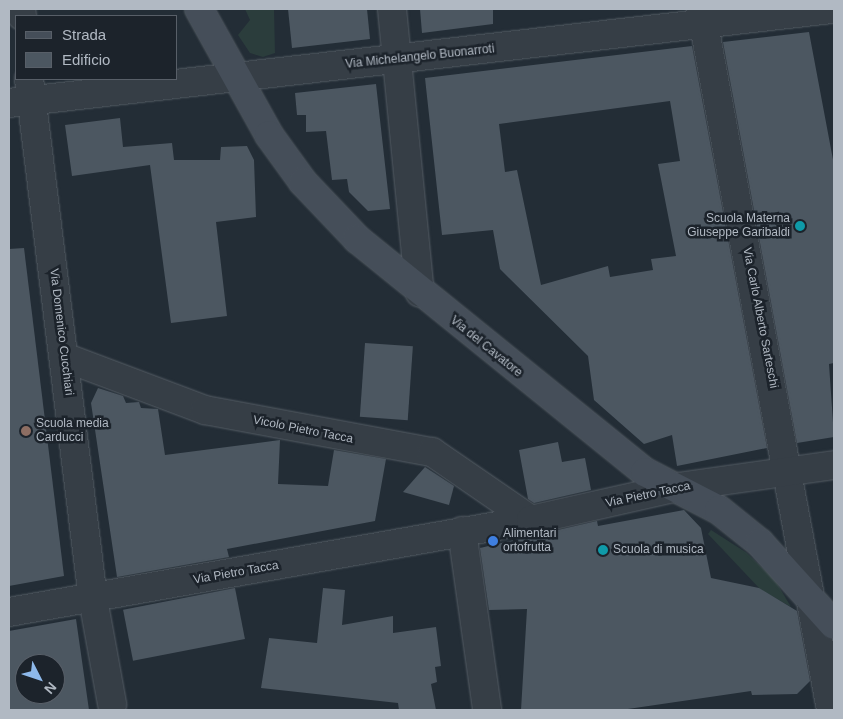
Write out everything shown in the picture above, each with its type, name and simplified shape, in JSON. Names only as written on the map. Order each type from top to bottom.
[{"type":"main road","name":"Via del Cavatore","points":[[199,9],[235,78],[303,182],[357,238],[420,293],[645,472],[678,487],[719,510],[760,543],[813,599],[834,625]]},
{"type":"street","points":[[392,9],[420,293]]},
{"type":"street","name":"Via Michelangelo Buonarroti","points":[[23,94],[235,78],[396,60],[702,17],[832,9]]},
{"type":"street","name":"Via Carlo Alberto Sarteschi","points":[[702,17],[813,599],[831,710]]},
{"type":"street","name":"Via Domenico Cucchiari","points":[[23,94],[64,357],[93,599],[112,704]]},
{"type":"street","name":"Vicolo Pietro Tacca","points":[[64,357],[205,410],[432,452],[531,520]]},
{"type":"street","name":"Via Pietro Tacca","points":[[9,612],[93,599],[531,520],[678,487],[834,465]]},
{"type":"street","points":[[462,531],[487,710]]},
{"type":"shaded area","points":[[245,9],[274,9],[275,53],[263,57],[250,53],[238,35],[250,20]]},
{"type":"shaded area","points":[[711,530],[747,553],[775,580],[791,607],[760,589],[708,534]]},
{"type":"building","points":[[288,9],[367,9],[370,39],[292,48]]},
{"type":"building","points":[[420,9],[493,9],[493,24],[422,33]]},
{"type":"building","name":"Scuola Materna Giuseppe Garibaldi","points":[[809,32],[834,165],[834,363],[829,364],[834,437],[797,443],[723,42]]},
{"type":"building","points":[[692,46],[767,448],[677,466],[672,435],[644,444],[594,400],[588,356],[500,269],[493,230],[442,235],[425,78]],"holes":[[[670,101],[680,161],[658,164],[676,256],[651,259],[653,270],[610,277],[608,266],[541,285],[517,170],[505,172],[499,124]]]},
{"type":"building","points":[[376,84],[390,209],[368,211],[349,192],[347,179],[332,180],[326,131],[306,132],[306,115],[297,115],[295,93]]},
{"type":"building","points":[[120,118],[123,147],[172,143],[174,160],[220,160],[221,147],[247,146],[254,160],[256,217],[216,222],[227,316],[171,323],[150,165],[72,176],[65,125]]},
{"type":"building","name":"Scuola media Carducci","points":[[24,248],[64,576],[9,586],[9,249]]},
{"type":"building","points":[[365,343],[413,346],[408,420],[360,417]]},
{"type":"building","points":[[98,388],[123,396],[126,403],[139,402],[141,408],[158,409],[165,455],[280,440],[278,484],[328,486],[334,450],[386,459],[375,521],[227,549],[229,557],[117,577],[91,403]]},
{"type":"building","points":[[558,442],[562,462],[585,458],[591,490],[534,503],[528,499],[519,450]]},
{"type":"building","points":[[425,467],[454,486],[449,505],[403,492]]},
{"type":"building","points":[[684,510],[701,528],[711,578],[759,588],[797,611],[810,681],[797,694],[752,695],[751,691],[621,710],[521,710],[527,609],[489,610],[480,548],[597,521],[598,526]]},
{"type":"building","points":[[235,588],[245,639],[133,661],[123,610]]},
{"type":"building","points":[[323,588],[345,590],[342,625],[393,616],[393,633],[436,627],[441,666],[435,667],[437,682],[431,684],[436,710],[399,710],[398,703],[261,688],[269,638],[317,643]]},
{"type":"building","points":[[76,619],[89,710],[9,710],[9,631]]},
{"type":"place","name":"Scuola Materna Giuseppe Garibaldi","points":[[800,226]]},
{"type":"place","name":"Scuola media Carducci","points":[[26,431]]},
{"type":"place","name":"Alimentari ortofrutta","points":[[493,541]]},
{"type":"place","name":"Scuola di musica","points":[[603,550]]}]
